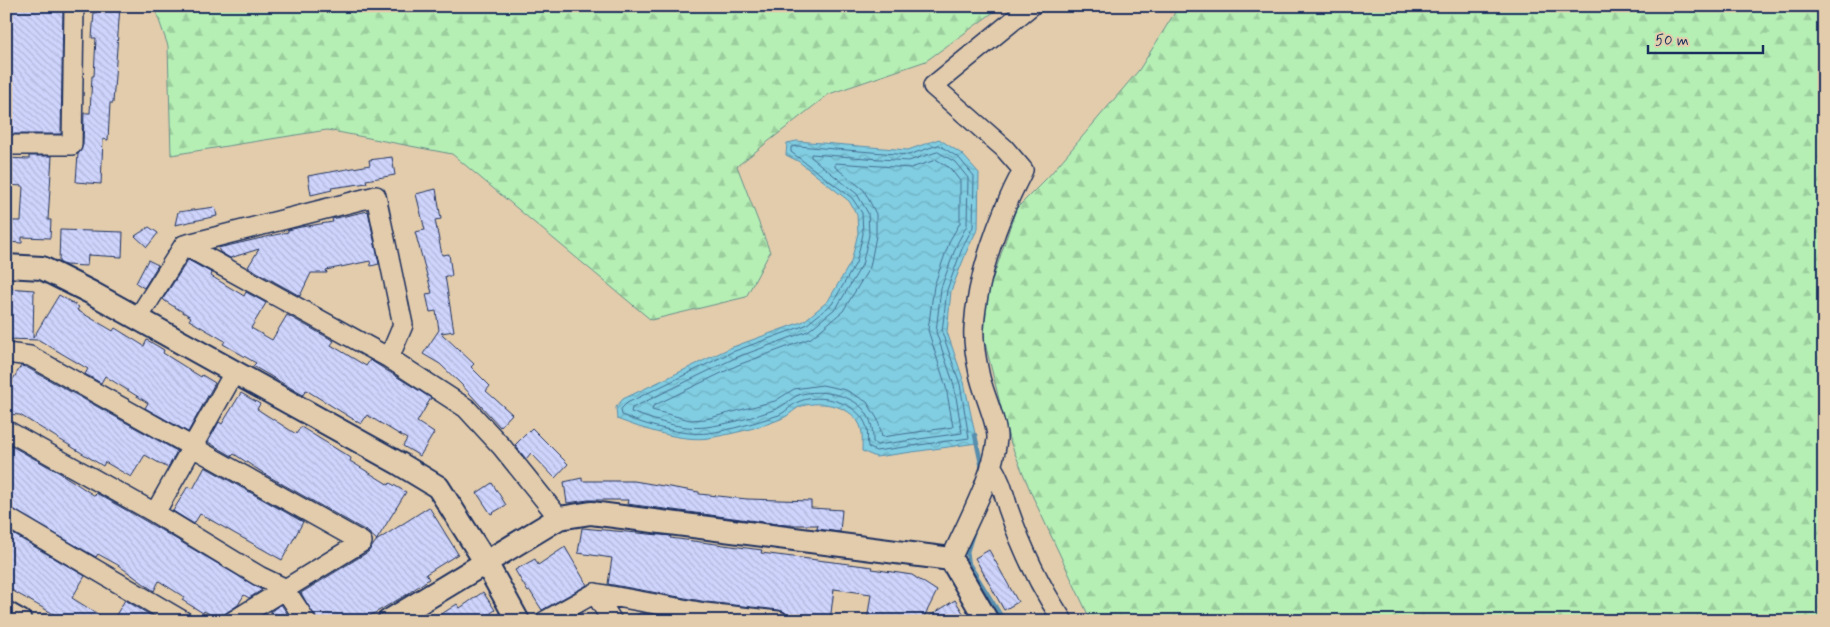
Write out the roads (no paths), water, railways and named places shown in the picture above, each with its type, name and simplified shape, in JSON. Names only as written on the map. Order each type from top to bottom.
[{"type":"street","points":[[6,145],[72,145],[74,6]]},
{"type":"street","points":[[951,559],[992,465],[997,437],[979,374],[973,330],[978,294],[988,258],[1009,197],[1023,170],[1004,148],[933,86],[1031,6]]},
{"type":"street","points":[[138,318],[184,245],[376,196],[403,325],[390,358]]},
{"type":"street","points":[[184,245],[390,358],[466,408],[559,518]]},
{"type":"street","points":[[6,266],[42,268],[138,318],[400,464],[438,488],[485,561],[518,621]]},
{"type":"street","points":[[6,353],[30,356],[362,542],[284,588],[233,621]]},
{"type":"street","points":[[155,513],[234,372]]},
{"type":"street","points":[[6,430],[155,513],[259,576],[284,588],[306,621]]},
{"type":"street","points":[[992,465],[1003,485],[1008,509],[1046,595],[1063,621]]},
{"type":"street","points":[[390,621],[485,561],[559,518],[591,513],[951,559]]},
{"type":"street","points":[[6,517],[183,621]]},
{"type":"street","points":[[951,559],[987,621]]},
{"type":"street","points":[[595,593],[612,621]]},
{"type":"street","points":[[545,621],[595,593],[707,617],[778,621]]},
{"type":"street","points":[[6,613],[20,621]]},
{"type":"water","points":[[939,139],[962,154],[979,173],[978,228],[951,291],[947,332],[964,382],[977,443],[876,457],[862,451],[861,428],[852,414],[836,407],[819,404],[799,407],[786,417],[766,424],[699,439],[650,430],[617,419],[616,407],[623,399],[730,348],[804,321],[828,301],[851,262],[858,233],[857,215],[849,201],[798,161],[786,155],[787,143],[797,141],[908,150]]},
{"type":"waterway","points":[[975,435],[982,468]]},
{"type":"waterway","points":[[974,530],[967,552],[969,564],[1004,621]]}]
